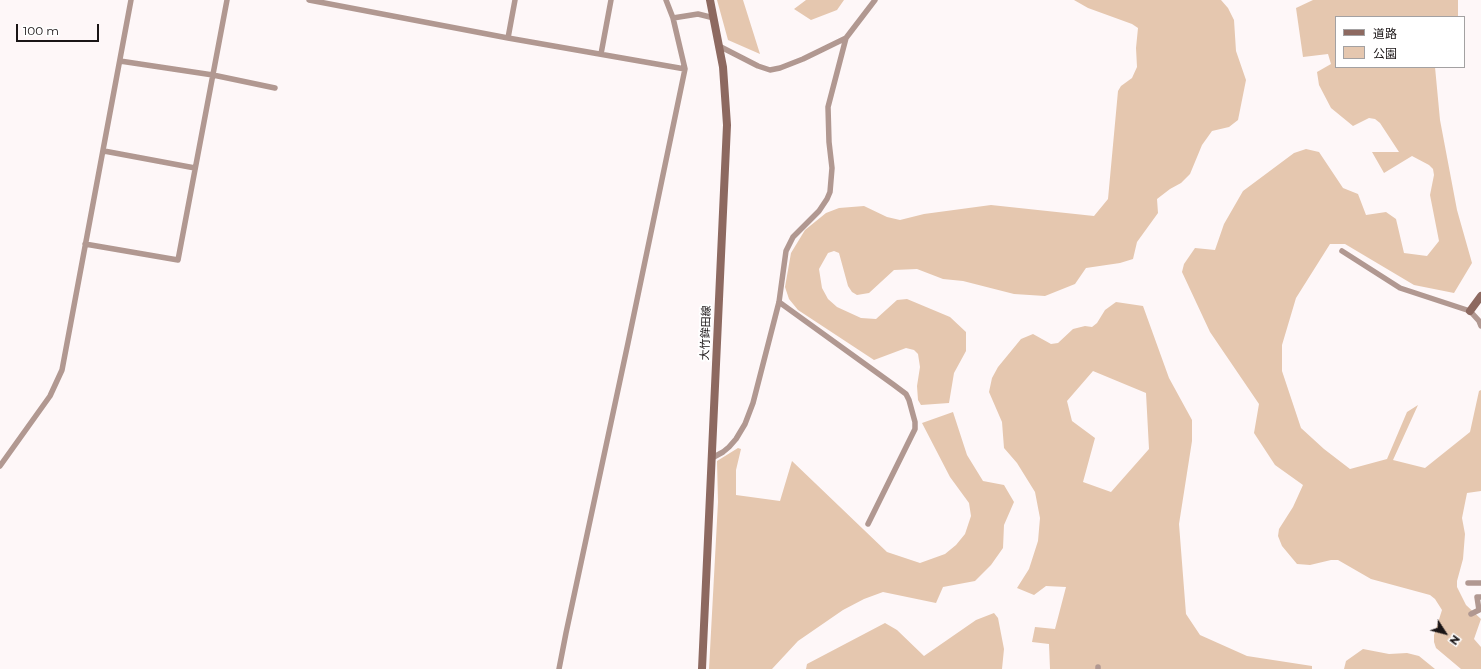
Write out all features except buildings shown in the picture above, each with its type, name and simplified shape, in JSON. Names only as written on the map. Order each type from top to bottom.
[{"type":"main road","name":"大竹鉾田線","points":[[702,669],[727,125],[723,67],[710,0]]},
{"type":"main road","points":[[1470,311],[1481,296]]},
{"type":"street","points":[[0,466],[50,396],[62,370],[131,0]]},
{"type":"street","points":[[85,244],[178,260],[227,0]]},
{"type":"street","points":[[309,0],[508,38],[685,69]]},
{"type":"street","points":[[508,38],[515,0]]},
{"type":"street","points":[[600,54],[611,0]]},
{"type":"street","points":[[559,669],[685,69],[666,0]]},
{"type":"street","points":[[712,458],[723,452],[736,439],[745,424],[753,403],[780,302],[783,263],[788,246],[798,231],[824,205],[830,192],[832,168],[829,142],[828,107],[846,38],[875,0]]},
{"type":"street","points":[[672,18],[698,14],[714,18]]},
{"type":"street","points":[[719,46],[758,66],[770,70],[780,68],[803,59],[846,38]]},
{"type":"street","points":[[120,61],[213,75],[275,88]]},
{"type":"street","points":[[104,151],[195,168]]},
{"type":"street","points":[[1342,251],[1400,288],[1470,311],[1479,321],[1481,326]]},
{"type":"street","points":[[780,302],[899,388],[906,394],[909,400],[916,422],[915,429],[868,524]]},
{"type":"street","points":[[1468,583],[1481,583]]},
{"type":"street","points":[[1471,614],[1479,610],[1477,597],[1481,597]]},
{"type":"street","points":[[566,633],[572,626]]},
{"type":"green space","points":[[717,0],[743,0],[760,54],[728,40]]},
{"type":"green space","points":[[806,0],[844,0],[837,10],[811,20],[794,9]]},
{"type":"green space","points":[[1074,0],[1221,0],[1228,8],[1234,20],[1236,51],[1246,80],[1238,120],[1229,127],[1212,131],[1202,145],[1190,174],[1181,183],[1157,199],[1158,213],[1137,242],[1133,259],[1120,263],[1086,268],[1075,284],[1045,296],[1014,294],[963,281],[943,279],[917,269],[894,270],[869,293],[857,295],[852,292],[848,286],[839,253],[834,251],[828,253],[819,269],[822,288],[828,299],[837,307],[861,318],[876,319],[897,300],[907,299],[950,317],[966,332],[966,351],[954,373],[949,403],[921,405],[918,400],[917,386],[920,367],[918,354],[914,350],[906,348],[874,360],[798,310],[789,299],[785,287],[791,253],[805,230],[826,213],[839,208],[864,206],[887,217],[900,220],[924,214],[991,205],[1094,216],[1108,199],[1118,91],[1121,86],[1132,78],[1137,67],[1136,48],[1138,28],[1132,24],[1088,8]]},
{"type":"green space","points":[[1313,0],[1458,0],[1458,16],[1335,16],[1335,68],[1435,68],[1440,120],[1457,210],[1472,263],[1454,293],[1414,285],[1345,244],[1330,244],[1296,298],[1282,345],[1282,371],[1301,428],[1324,449],[1350,469],[1387,459],[1407,412],[1418,405],[1393,460],[1425,468],[1470,432],[1479,391],[1481,390],[1481,491],[1467,493],[1462,518],[1465,534],[1463,559],[1457,581],[1457,587],[1466,605],[1481,619],[1474,639],[1481,647],[1481,669],[1461,669],[1436,648],[1434,635],[1442,610],[1435,599],[1430,595],[1371,579],[1338,560],[1331,560],[1310,565],[1297,564],[1282,546],[1278,536],[1279,529],[1293,507],[1303,485],[1275,465],[1254,433],[1259,404],[1210,332],[1182,272],[1184,264],[1195,248],[1215,250],[1224,224],[1243,191],[1294,153],[1306,149],[1319,152],[1343,188],[1358,194],[1366,215],[1386,212],[1396,219],[1404,253],[1427,256],[1439,241],[1430,195],[1434,175],[1433,169],[1429,165],[1412,156],[1384,173],[1372,152],[1399,152],[1380,123],[1375,119],[1369,118],[1353,126],[1331,108],[1319,85],[1317,72],[1331,64],[1328,54],[1303,57],[1296,8]]},
{"type":"green space","points":[[1116,302],[1143,306],[1169,378],[1192,420],[1192,441],[1179,524],[1186,614],[1200,635],[1247,656],[1312,666],[1312,669],[1050,669],[1049,644],[1032,642],[1035,627],[1055,629],[1066,587],[1046,586],[1034,595],[1017,588],[1029,569],[1038,541],[1040,518],[1035,492],[1017,463],[1004,448],[1002,422],[989,392],[992,378],[998,367],[1021,339],[1033,334],[1051,344],[1058,343],[1073,329],[1085,326],[1092,327],[1097,323],[1105,310]],"holes":[[[1093,371],[1146,393],[1149,449],[1111,492],[1083,482],[1095,438],[1072,421],[1067,401]]]},
{"type":"green space","points":[[953,412],[967,455],[983,481],[1004,485],[1014,502],[1004,525],[1003,548],[991,565],[975,581],[943,587],[936,603],[883,592],[864,599],[843,610],[798,641],[772,669],[709,669],[718,502],[717,461],[738,448],[741,449],[736,470],[736,495],[780,501],[792,461],[887,552],[920,563],[945,554],[956,545],[965,534],[971,516],[969,503],[950,477],[922,423]]},
{"type":"green space","points":[[994,613],[998,618],[1004,649],[1002,669],[806,669],[807,664],[885,623],[897,630],[924,656],[976,620]]},
{"type":"green space","points":[[1363,649],[1389,654],[1407,653],[1419,656],[1435,669],[1344,669],[1346,661]]}]
